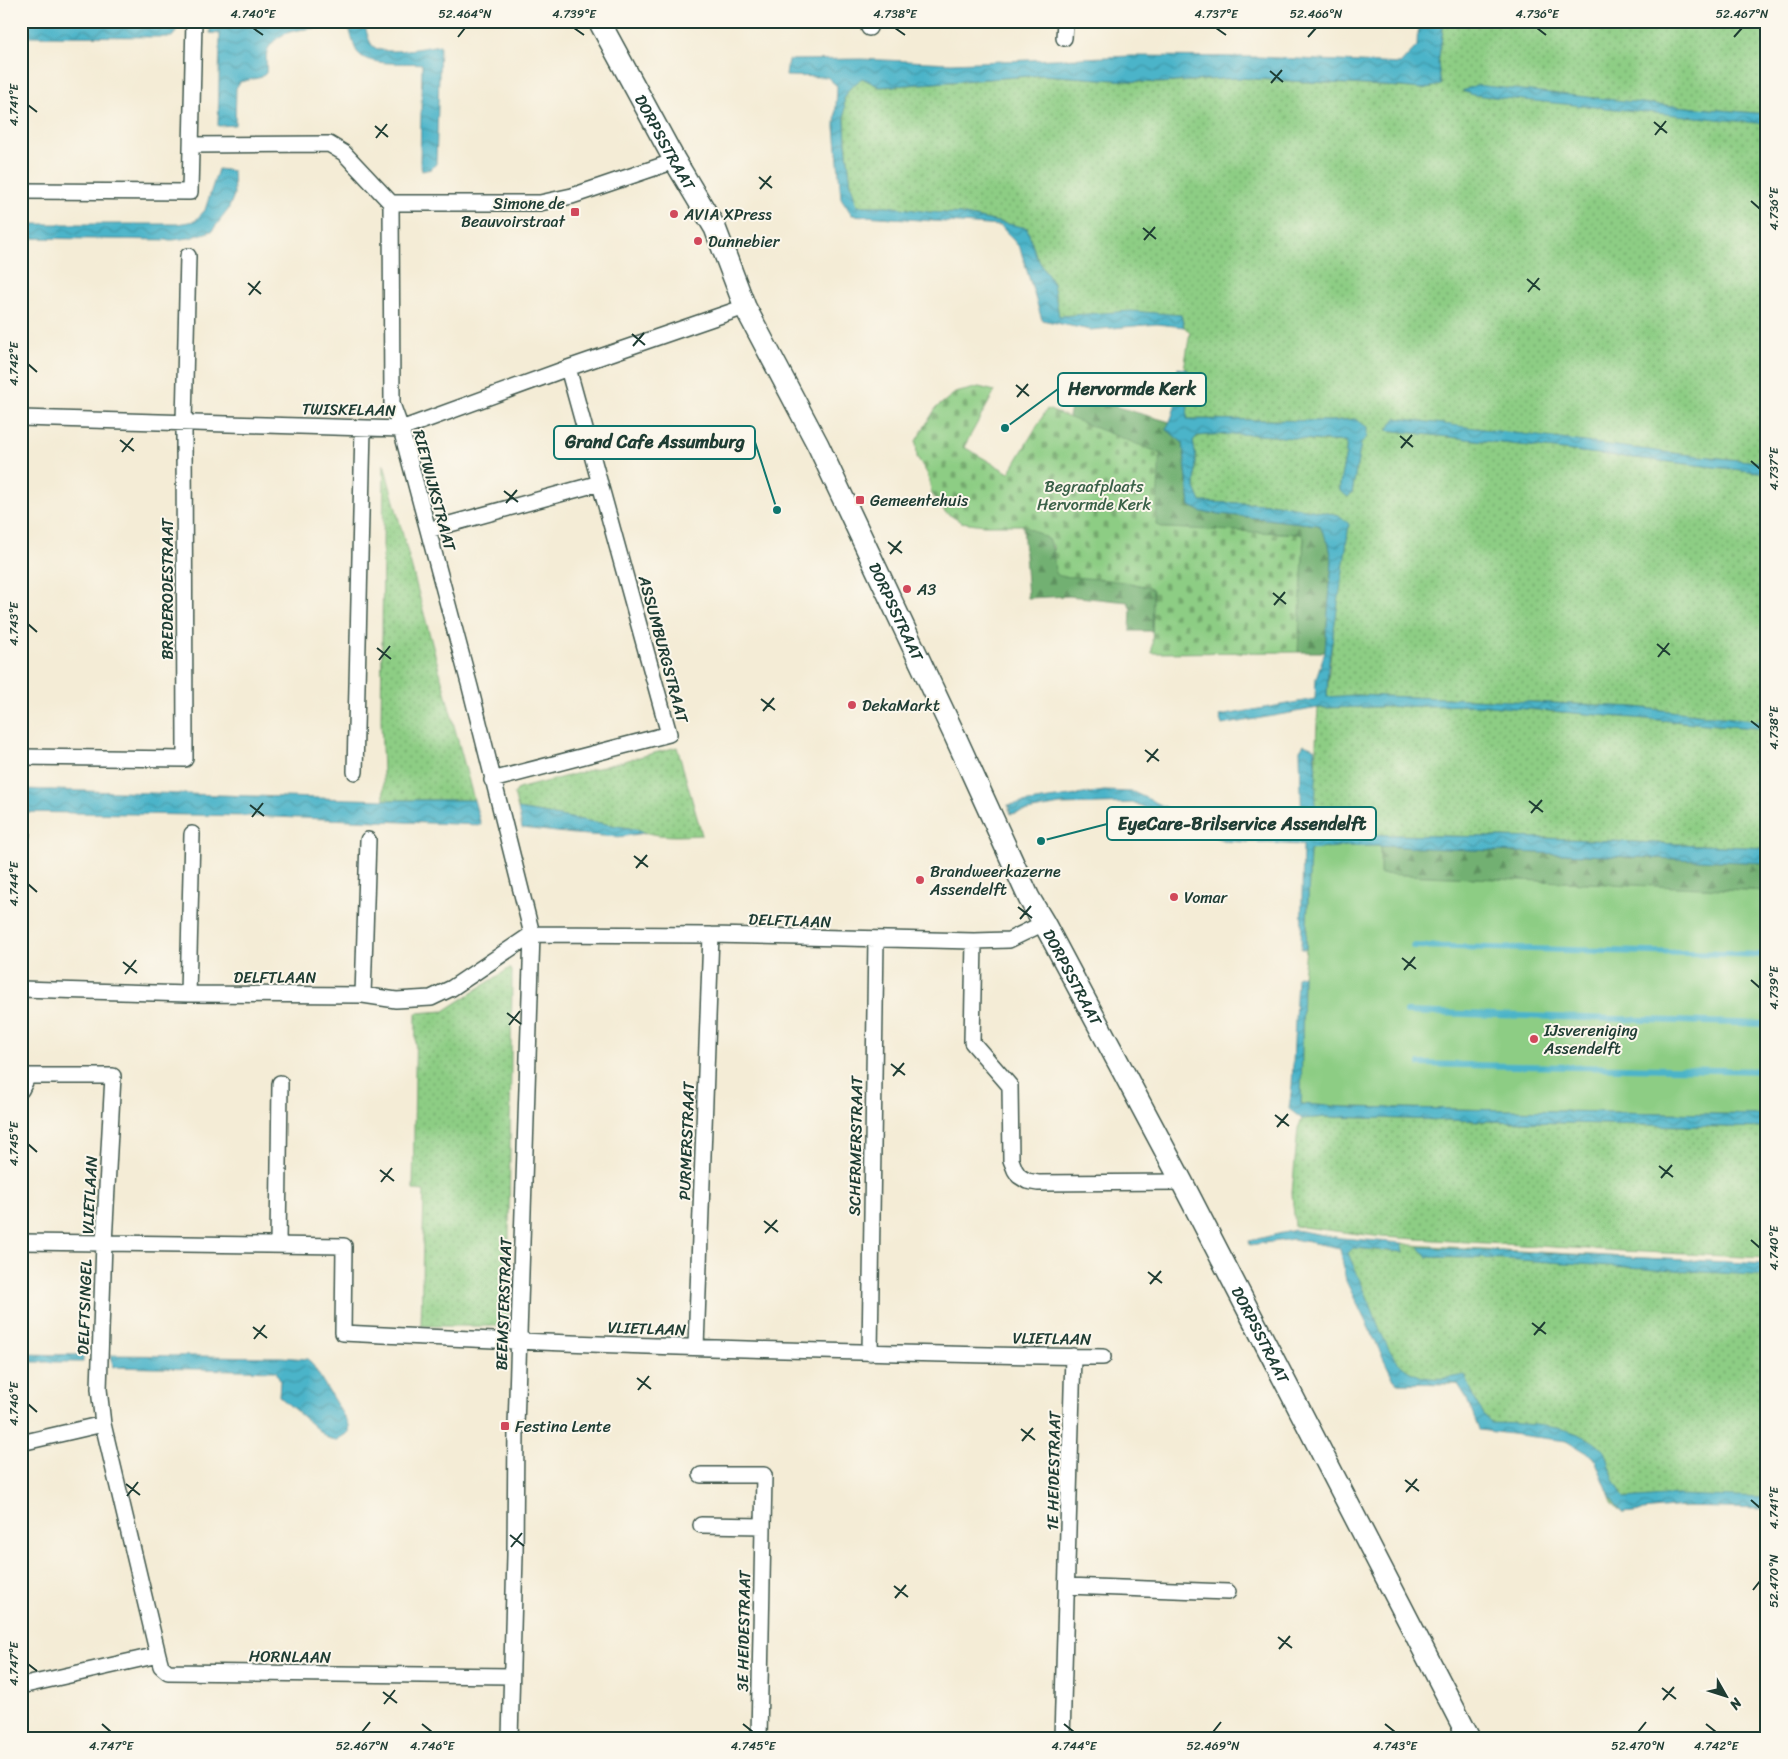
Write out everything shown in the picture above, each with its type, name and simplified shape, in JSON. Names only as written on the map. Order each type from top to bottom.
[{"type":"street","points":[[21,191],[190,192],[194,21]]},
{"type":"street","name":"DORPSSTRAAT","points":[[599,21],[675,161],[715,228],[745,307],[818,445],[1030,898],[1182,1182],[1469,1738]]},
{"type":"street","points":[[1064,38],[1065,21]]},
{"type":"street","points":[[191,144],[329,144],[344,153],[391,203],[540,202],[572,196],[675,161]]},
{"type":"street","name":"RIETWIJKSTRAAT","points":[[391,203],[392,404],[401,429],[428,530],[492,780]]},
{"type":"street","name":"BREDERODESTRAAT","points":[[21,757],[185,759],[184,422],[188,256]]},
{"type":"street","name":"TWISKELAAN","points":[[21,418],[401,429],[568,368],[745,307]]},
{"type":"street","name":"ASSUMBURGSTRAAT","points":[[492,780],[669,734],[568,368]]},
{"type":"street","points":[[355,772],[362,428]]},
{"type":"street","points":[[428,530],[600,484]]},
{"type":"street","points":[[492,780],[532,934]]},
{"type":"street","points":[[21,840],[22,831]]},
{"type":"street","points":[[188,994],[192,834]]},
{"type":"street","points":[[363,995],[368,840]]},
{"type":"street","name":"DELFTLAAN","points":[[21,990],[188,994],[363,995],[396,1000],[430,998],[452,988],[532,934],[711,935],[974,941],[1009,940],[1044,923]]},
{"type":"street","name":"BEEMSTERSTRAAT","points":[[511,1676],[515,1555],[516,1427],[532,934]]},
{"type":"street","name":"PURMERSTRAAT","points":[[696,1347],[711,935]]},
{"type":"street","name":"SCHERMERSTRAAT","points":[[870,1353],[876,940]]},
{"type":"street","points":[[974,941],[972,1042],[1010,1086],[1011,1160],[1019,1176],[1027,1181],[1038,1183],[1182,1182]]},
{"type":"street","name":"VLIETLAAN","points":[[21,1090],[28,1076],[113,1076],[104,1243],[344,1246],[343,1333],[519,1342],[870,1353],[1103,1357]]},
{"type":"street","points":[[278,1244],[280,1083]]},
{"type":"street","name":"DELFTSINGEL","points":[[21,1242],[104,1243],[99,1389],[103,1424],[158,1655]]},
{"type":"street","name":"1E HEIDESTRAAT","points":[[1062,1738],[1073,1356]]},
{"type":"street","points":[[21,1443],[103,1424]]},
{"type":"street","name":"3E HEIDESTRAAT","points":[[702,1474],[764,1474],[759,1738]]},
{"type":"street","points":[[702,1525],[763,1526]]},
{"type":"street","points":[[1067,1586],[1228,1592]]},
{"type":"street","points":[[21,1686],[158,1655]]},
{"type":"street","name":"HORNLAAN","points":[[158,1655],[161,1666],[168,1672],[511,1676]]},
{"type":"street","points":[[510,1738],[511,1676]]},
{"type":"green space","points":[[1444,21],[1767,21],[1767,114],[1652,104],[1767,124],[1767,463],[1672,453],[1388,430],[1767,473],[1767,722],[1634,707],[1354,695],[1327,698],[1348,524],[1339,515],[1277,504],[1201,502],[1195,488],[1196,458],[1193,441],[1197,436],[1229,434],[1346,441],[1346,454],[1340,491],[1352,493],[1361,443],[1367,437],[1355,419],[1331,421],[1187,419],[1188,371],[1184,369],[1190,332],[1184,327],[1181,315],[1059,316],[1053,284],[1036,256],[1027,228],[960,214],[887,206],[857,206],[851,185],[846,144],[844,99],[849,89],[862,78],[880,87],[1043,75],[1158,83],[1237,78],[1422,89],[1441,85],[1438,64]]},
{"type":"green space","name":"Begraafplaats Hervormde Kerk","points":[[979,387],[995,391],[964,447],[1009,473],[1047,409],[1160,453],[1156,525],[1166,528],[1300,534],[1304,537],[1298,652],[1152,653],[1153,590],[1122,582],[1060,576],[1055,573],[1053,546],[1047,538],[1023,525],[984,525],[961,522],[945,512],[932,494],[927,473],[917,457],[916,441],[936,408],[955,393]]},
{"type":"green space","points":[[1075,395],[1170,422],[1166,429],[1183,443],[1190,506],[1202,512],[1319,525],[1329,544],[1332,561],[1325,652],[1298,652],[1304,537],[1300,534],[1165,528],[1155,525],[1069,416]]},
{"type":"green space","points":[[384,464],[474,800],[384,800],[381,720]]},
{"type":"green space","points":[[1023,525],[1048,540],[1051,544],[1053,557],[1153,590],[1152,631],[1130,631],[1131,609],[1128,602],[1069,596],[1028,598]]},
{"type":"green space","points":[[1478,705],[1767,729],[1767,848],[1544,838],[1341,834],[1324,836],[1315,832],[1318,708]]},
{"type":"green space","points":[[677,747],[702,835],[651,834],[635,829],[518,809],[514,794],[518,789]]},
{"type":"green space","name":"IJsvereniging Assendelft","points":[[1344,846],[1380,846],[1380,874],[1767,891],[1767,1115],[1345,1107],[1301,1104],[1303,975],[1306,949],[1310,850]]},
{"type":"green space","points":[[1380,846],[1767,863],[1767,891],[1380,874]]},
{"type":"green space","points":[[510,968],[512,971],[508,1318],[501,1326],[421,1326],[424,1191],[413,1190],[416,1013],[444,1011]]},
{"type":"green space","points":[[1328,1117],[1767,1128],[1767,1258],[1383,1237],[1295,1226],[1292,1193],[1298,1128],[1302,1119]]},
{"type":"green space","points":[[1402,1243],[1767,1265],[1767,1508],[1710,1506],[1665,1508],[1622,1513],[1612,1502],[1596,1459],[1575,1443],[1556,1436],[1480,1429],[1469,1400],[1458,1384],[1399,1383],[1348,1278],[1348,1253],[1352,1248],[1403,1252]]},
{"type":"water","points":[[21,21],[169,22],[175,24],[176,32],[172,37],[21,36]]},
{"type":"water","points":[[211,21],[364,21],[370,42],[380,50],[396,51],[440,45],[436,164],[431,169],[422,171],[420,162],[422,64],[379,62],[363,57],[355,48],[350,31],[343,28],[301,30],[282,35],[274,41],[267,51],[266,73],[262,77],[240,82],[236,88],[235,125],[218,126],[220,34],[210,33]]},
{"type":"water","points":[[1418,21],[1444,21],[1438,64],[1441,85],[1422,89],[1237,78],[1158,83],[1043,75],[880,87],[862,78],[849,89],[844,99],[846,144],[851,185],[857,206],[887,206],[960,214],[1027,228],[1036,256],[1053,284],[1059,316],[1131,311],[1181,315],[1184,327],[1157,324],[1090,330],[1042,320],[1020,248],[1001,226],[852,215],[841,198],[835,126],[837,86],[827,77],[786,76],[788,60],[861,59],[951,63],[1132,56],[1258,57],[1400,64],[1417,46]]},
{"type":"water","points":[[1476,85],[1767,114],[1767,124],[1473,95],[1462,91]]},
{"type":"water","points":[[218,169],[233,171],[234,195],[228,210],[212,231],[189,238],[173,240],[21,238],[21,224],[177,224],[195,221],[205,210]]},
{"type":"water","points":[[1178,368],[1188,370],[1187,419],[1331,421],[1355,419],[1367,427],[1367,437],[1361,443],[1352,493],[1348,497],[1340,491],[1346,454],[1346,441],[1229,434],[1197,436],[1193,441],[1196,458],[1195,488],[1201,502],[1277,504],[1339,515],[1349,524],[1328,667],[1327,697],[1354,695],[1634,707],[1767,722],[1767,729],[1478,705],[1318,708],[1222,725],[1219,716],[1315,699],[1316,678],[1325,652],[1332,561],[1329,544],[1319,525],[1202,512],[1190,506],[1183,443],[1166,429],[1175,407]]},
{"type":"water","points":[[1396,418],[1672,453],[1767,463],[1767,473],[1387,430]]},
{"type":"water","points":[[1304,744],[1314,748],[1316,777],[1315,832],[1324,836],[1341,834],[1544,838],[1767,848],[1767,863],[1380,846],[1344,846],[1310,850],[1306,949],[1301,949],[1303,845],[1226,841],[1185,827],[1135,803],[1060,805],[1011,814],[1008,805],[1104,791],[1133,792],[1185,816],[1235,831],[1302,835],[1300,750]]},
{"type":"water","points":[[21,789],[384,800],[474,800],[481,825],[248,816],[21,812]]},
{"type":"water","points":[[518,809],[635,829],[645,833],[619,837],[522,828]]},
{"type":"water","points":[[1303,975],[1301,1104],[1345,1107],[1767,1115],[1767,1128],[1328,1117],[1302,1119],[1289,1109],[1292,1086],[1297,977]]},
{"type":"water","points":[[1295,1230],[1341,1238],[1402,1243],[1403,1252],[1353,1248],[1348,1253],[1385,1341],[1401,1365],[1412,1373],[1426,1377],[1443,1378],[1465,1375],[1477,1404],[1490,1423],[1550,1427],[1565,1430],[1592,1441],[1603,1450],[1624,1499],[1677,1495],[1767,1498],[1767,1509],[1683,1507],[1622,1513],[1610,1496],[1594,1457],[1567,1441],[1479,1430],[1466,1397],[1458,1384],[1399,1383],[1394,1380],[1346,1281],[1340,1248],[1293,1239],[1250,1245],[1249,1241]]},
{"type":"water","points":[[1419,1247],[1767,1264],[1767,1276],[1503,1259],[1427,1257]]},
{"type":"water","points":[[21,1354],[83,1355],[83,1362],[21,1362]]},
{"type":"water","points":[[111,1355],[307,1359],[311,1362],[349,1425],[349,1432],[335,1441],[326,1437],[279,1396],[280,1381],[276,1371],[113,1367]]},
{"type":"waterway","points":[[1413,946],[1767,955]]},
{"type":"waterway","points":[[1406,1012],[1767,1024]]},
{"type":"waterway","points":[[1420,1064],[1767,1071]]},
{"type":"place","name":"Simone de Beauvoirstraat","points":[[575,212]]},
{"type":"place","name":"AVIA XPress","points":[[674,214]]},
{"type":"place","name":"Dunnebier","points":[[698,241]]},
{"type":"place","name":"Hervormde Kerk","points":[[1005,428]]},
{"type":"place","name":"Gemeentehuis","points":[[860,500]]},
{"type":"place","name":"Grand Cafe Assumburg","points":[[777,510]]},
{"type":"place","name":"A3","points":[[907,589]]},
{"type":"place","name":"DekaMarkt","points":[[852,705]]},
{"type":"place","name":"EyeCare-Brilservice Assendelft","points":[[1041,841]]},
{"type":"place","name":"Brandweerkazerne Assendelft","points":[[920,880]]},
{"type":"place","name":"Vomar","points":[[1174,897]]},
{"type":"place","name":"IJsvereniging Assendelft","points":[[1534,1039]]},
{"type":"place","name":"Festina Lente","points":[[505,1426]]}]
